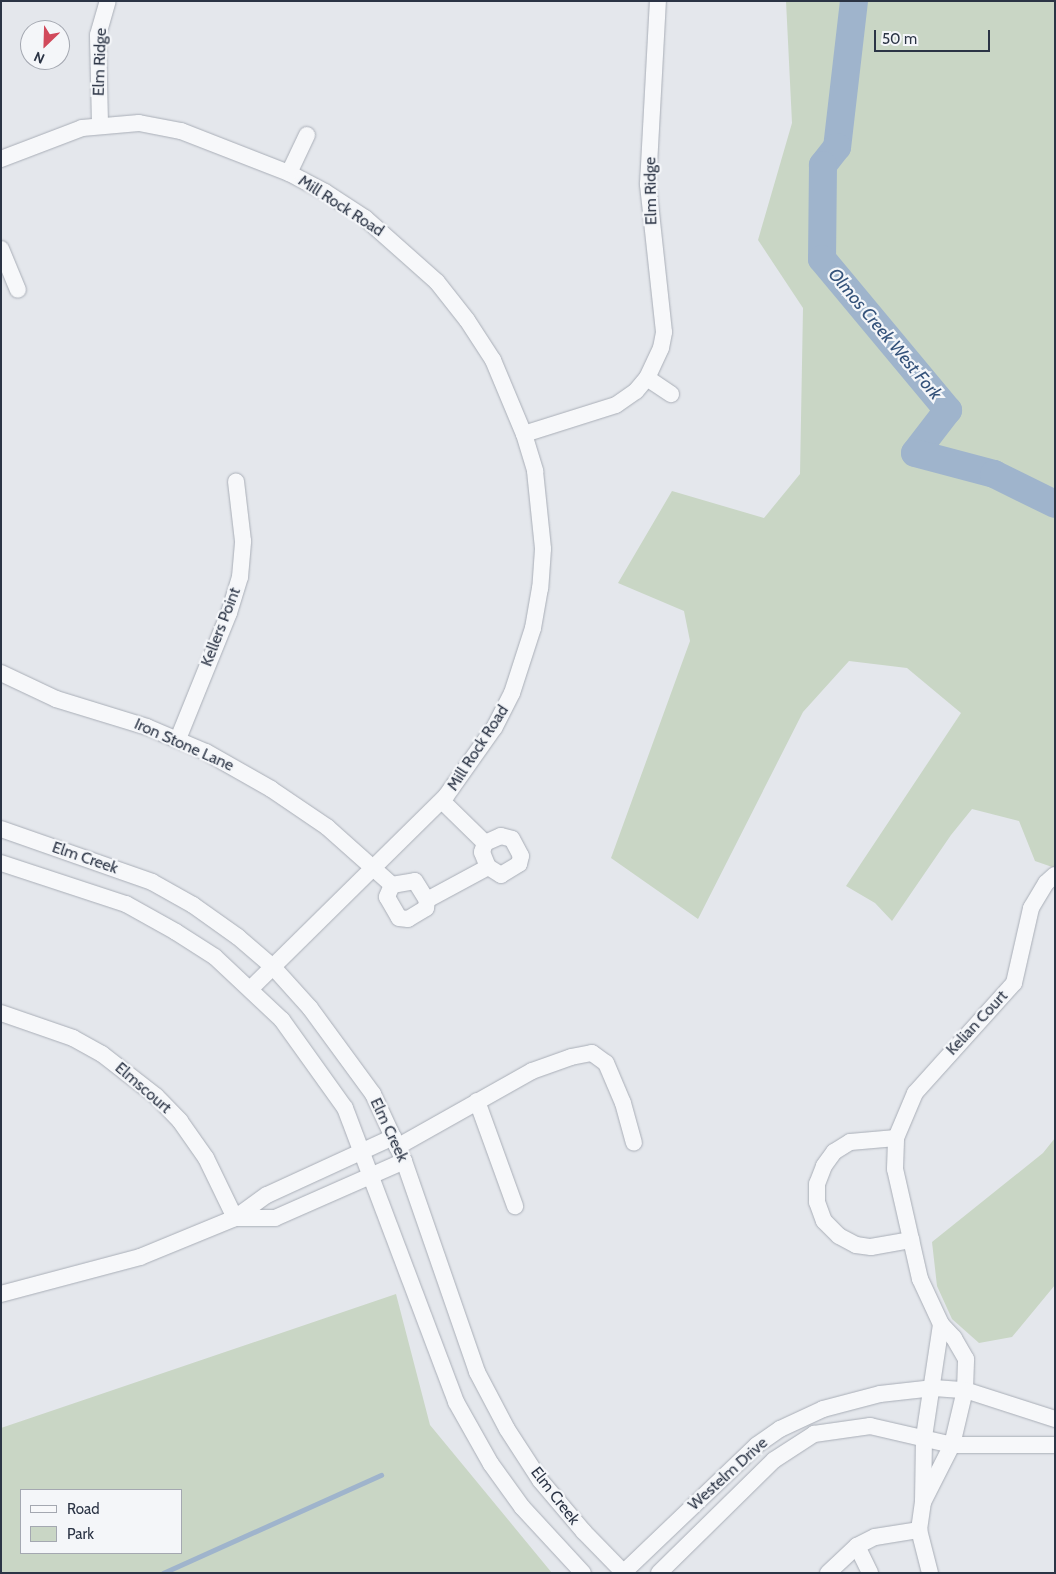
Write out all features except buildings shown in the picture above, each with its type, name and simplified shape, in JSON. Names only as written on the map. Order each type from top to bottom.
[{"type":"street","name":"Elm Ridge","points":[[100,124],[98,35],[108,1]]},
{"type":"street","name":"Elm Ridge","points":[[524,434],[616,405],[636,391],[647,378],[662,348],[664,332],[648,184],[658,1]]},
{"type":"street","name":"Mill Rock Road","points":[[1,159],[57,135],[100,124],[139,122],[181,130],[289,173],[366,218],[437,282],[467,320],[493,360],[524,434],[535,471],[543,549],[540,588],[524,665],[494,728],[442,801],[274,968],[251,988]]},
{"type":"street","name":"Mill Rock Road","points":[[289,173],[307,135]]},
{"type":"street","points":[[1,249],[18,290]]},
{"type":"street","points":[[647,378],[671,394]]},
{"type":"street","name":"Kellers Point","points":[[178,739],[229,612],[240,577],[243,540],[236,481]]},
{"type":"street","name":"Iron Stone Lane","points":[[1,673],[56,699],[178,739],[271,789],[327,827],[392,885]]},
{"type":"street","points":[[442,801],[485,843]]},
{"type":"street","name":"Elm Creek","points":[[1,829],[152,882],[238,936],[274,968],[344,1051],[373,1094],[398,1148],[477,1372],[507,1429],[540,1480],[584,1532],[623,1572]]},
{"type":"street","points":[[501,836],[512,839],[521,856],[519,864],[501,875],[488,867],[482,852],[485,843],[501,836]]},
{"type":"street","name":"Elm Creek","points":[[1,863],[126,904],[215,957],[251,988],[312,1058],[345,1108],[363,1150],[456,1402],[491,1464],[522,1507],[582,1573]]},
{"type":"street","points":[[427,900],[488,867]]},
{"type":"street","name":"Kelian Court","points":[[923,1502],[952,1445],[965,1390],[966,1359],[954,1338],[941,1324],[920,1279],[895,1169],[896,1138],[914,1093],[1014,983],[1031,908],[1035,898],[1055,875]]},
{"type":"street","points":[[415,881],[427,900],[426,908],[408,920],[400,918],[387,897],[392,885],[415,881]]},
{"type":"street","name":"Elmscourt","points":[[1,1013],[73,1038],[102,1054],[156,1096],[180,1121],[206,1158],[235,1218]]},
{"type":"street","points":[[235,1218],[275,1218],[373,1178],[398,1148],[477,1100],[532,1071],[572,1057],[592,1053],[606,1064],[623,1103],[634,1143]]},
{"type":"street","points":[[477,1100],[515,1206]]},
{"type":"street","points":[[896,1138],[868,1138],[850,1142],[834,1152],[824,1166],[817,1184],[817,1202],[824,1221],[839,1236],[856,1245],[872,1247],[910,1240]]},
{"type":"street","points":[[1,1294],[140,1258],[235,1218],[266,1195],[363,1150],[398,1148]]},
{"type":"street","points":[[300,1179],[311,1203]]},
{"type":"street","points":[[930,1573],[919,1530],[923,1502],[924,1437],[934,1388],[941,1324]]},
{"type":"street","name":"Westelm Drive","points":[[623,1572],[757,1445],[780,1429],[839,1403],[934,1388],[965,1390],[1055,1419]]},
{"type":"street","name":"Westelm Drive","points":[[659,1573],[774,1460],[814,1434],[870,1426],[952,1445],[1055,1445]]},
{"type":"street","points":[[828,1573],[857,1546],[887,1533],[919,1530]]},
{"type":"street","points":[[857,1546],[870,1573]]},
{"type":"green space","points":[[786,1],[1055,1],[1055,868],[1035,861],[1019,821],[972,809],[951,835],[892,921],[875,903],[846,886],[961,713],[907,668],[849,661],[803,712],[698,919],[611,858],[690,641],[684,611],[618,583],[672,491],[764,518],[800,474],[803,308],[758,240],[792,123]]},
{"type":"green space","points":[[1055,1138],[1055,1285],[1012,1337],[979,1343],[952,1319],[937,1286],[932,1242],[1043,1153]]},
{"type":"green space","points":[[396,1294],[430,1425],[552,1573],[1,1573],[1,1428]]},
{"type":"waterway","name":"Olmos Creek West Fork","points":[[854,1],[837,147],[823,165],[822,259],[948,410],[915,453],[994,474],[1055,504]]},
{"type":"waterway","points":[[163,1573],[381,1475]]}]
